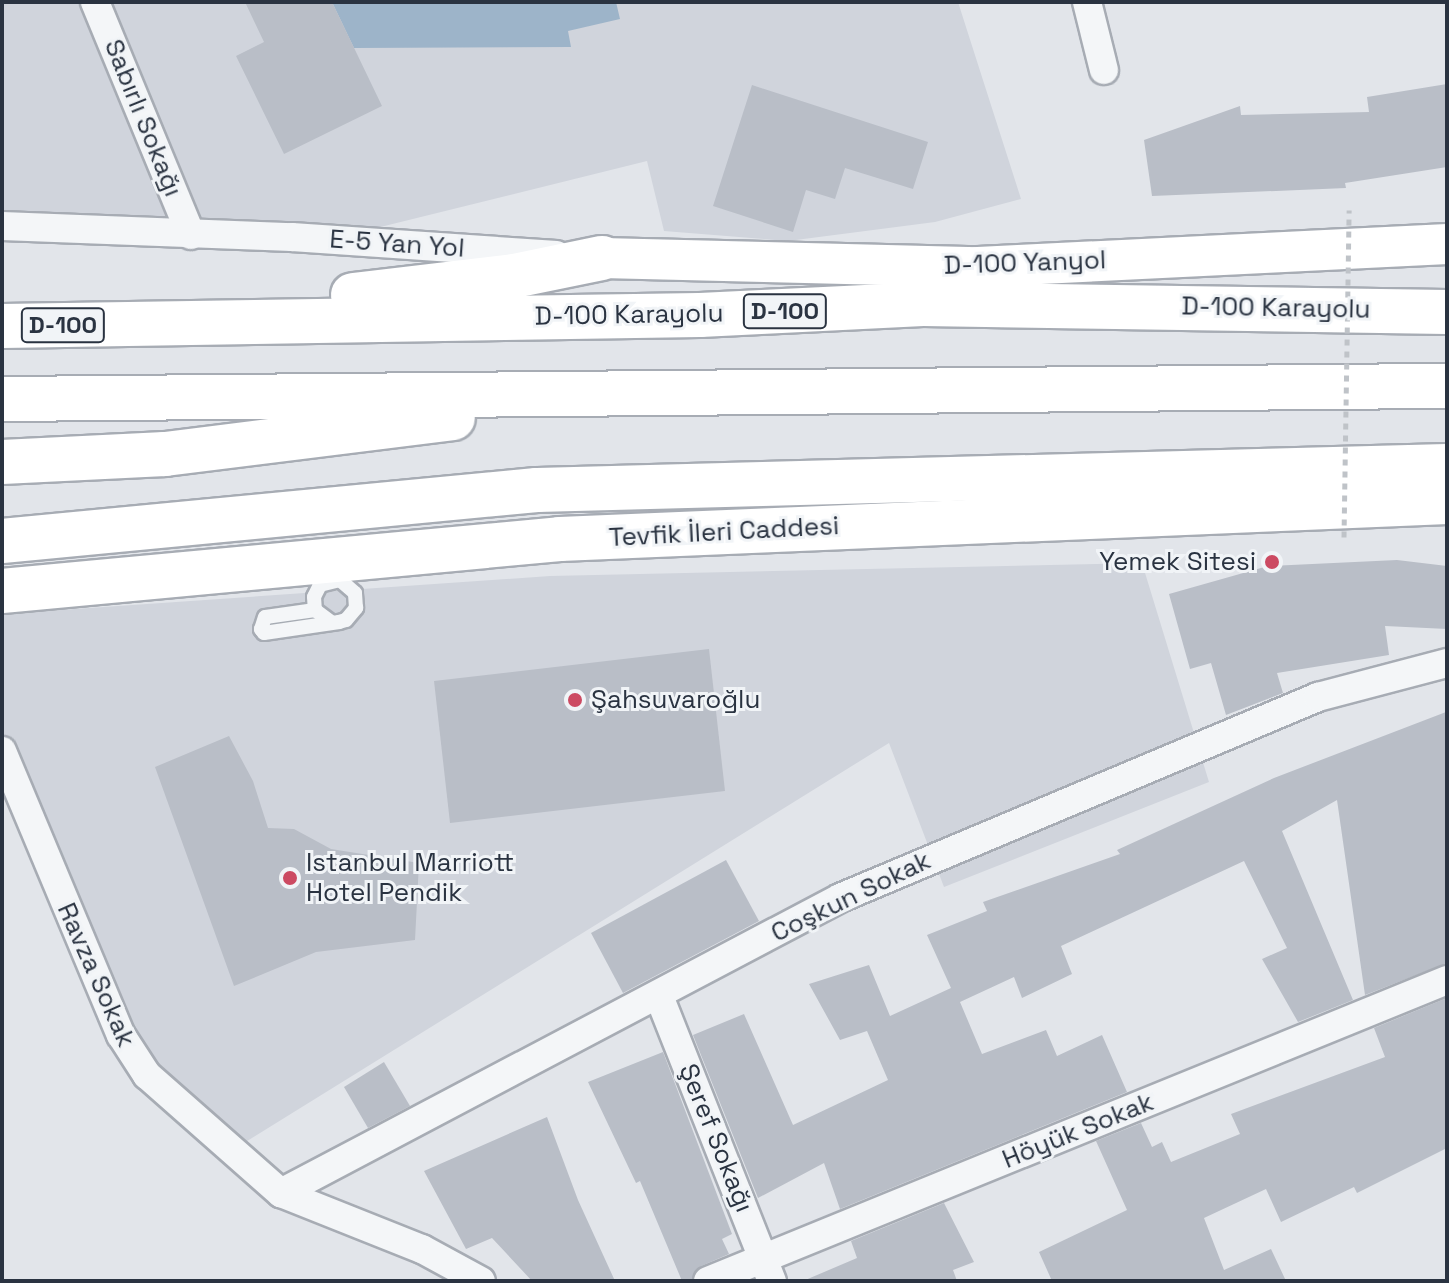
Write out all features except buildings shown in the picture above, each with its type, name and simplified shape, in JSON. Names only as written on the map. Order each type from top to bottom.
[{"type":"main road","name":"D-100 Yanyol","points":[[602,258],[978,267],[1447,244]]},
{"type":"main road","points":[[2,306],[123,323],[514,276],[602,258]]},
{"type":"main road","name":"D-100 Karayolu","points":[[2,326],[700,315],[923,304],[1447,312]]},
{"type":"main road","points":[[2,399],[1447,386]]},
{"type":"main road","points":[[2,462],[165,454],[664,393]]},
{"type":"main road","name":"Tevfik İleri Caddesi","points":[[2,541],[537,490],[1447,466]]},
{"type":"main road","name":"Tevfik İleri Caddesi","points":[[2,591],[333,570],[666,534],[1447,502]]},
{"type":"main road","points":[[330,510],[333,570]]},
{"type":"street","name":"Sabırlı Sokağı","points":[[95,2],[191,235]]},
{"type":"street","points":[[1087,2],[1104,70]]},
{"type":"street","name":"E-5 Yan Yol","points":[[2,226],[602,258]]},
{"type":"street","name":"Coşkun Sokak","points":[[281,1193],[840,898],[1318,697],[1447,663]]},
{"type":"street","name":"Ravza Sokak","points":[[2,751],[134,1059],[162,1090],[281,1193],[443,1258],[481,1281]]},
{"type":"street","name":"Höyük Sokak","points":[[708,1281],[768,1270],[1447,980]]},
{"type":"street","name":"Şeref Sokağı","points":[[659,996],[768,1270]]},
{"type":"lane","points":[[315,610],[316,590],[333,570],[346,582],[356,600],[352,615],[332,623],[264,633],[261,629],[265,617],[315,610],[332,623]]},
{"type":"path","points":[[1344,537],[1349,210]]},
{"type":"shaded area","points":[[2,2],[958,2],[1021,199],[935,222],[788,241],[664,231],[647,161],[275,253],[2,230]]},
{"type":"shaded area","points":[[1142,563],[1209,782],[944,887],[889,743],[223,1156],[125,1072],[2,751],[2,614],[550,576]]},
{"type":"water","points":[[332,2],[616,2],[620,19],[568,31],[571,47],[354,48]]},
{"type":"place","name":"Yemek Sitesi","points":[[1272,562]]},
{"type":"place","name":"Şahsuvaroğlu","points":[[575,700]]},
{"type":"place","name":"Istanbul Marriott Hotel Pendik","points":[[290,878]]}]
